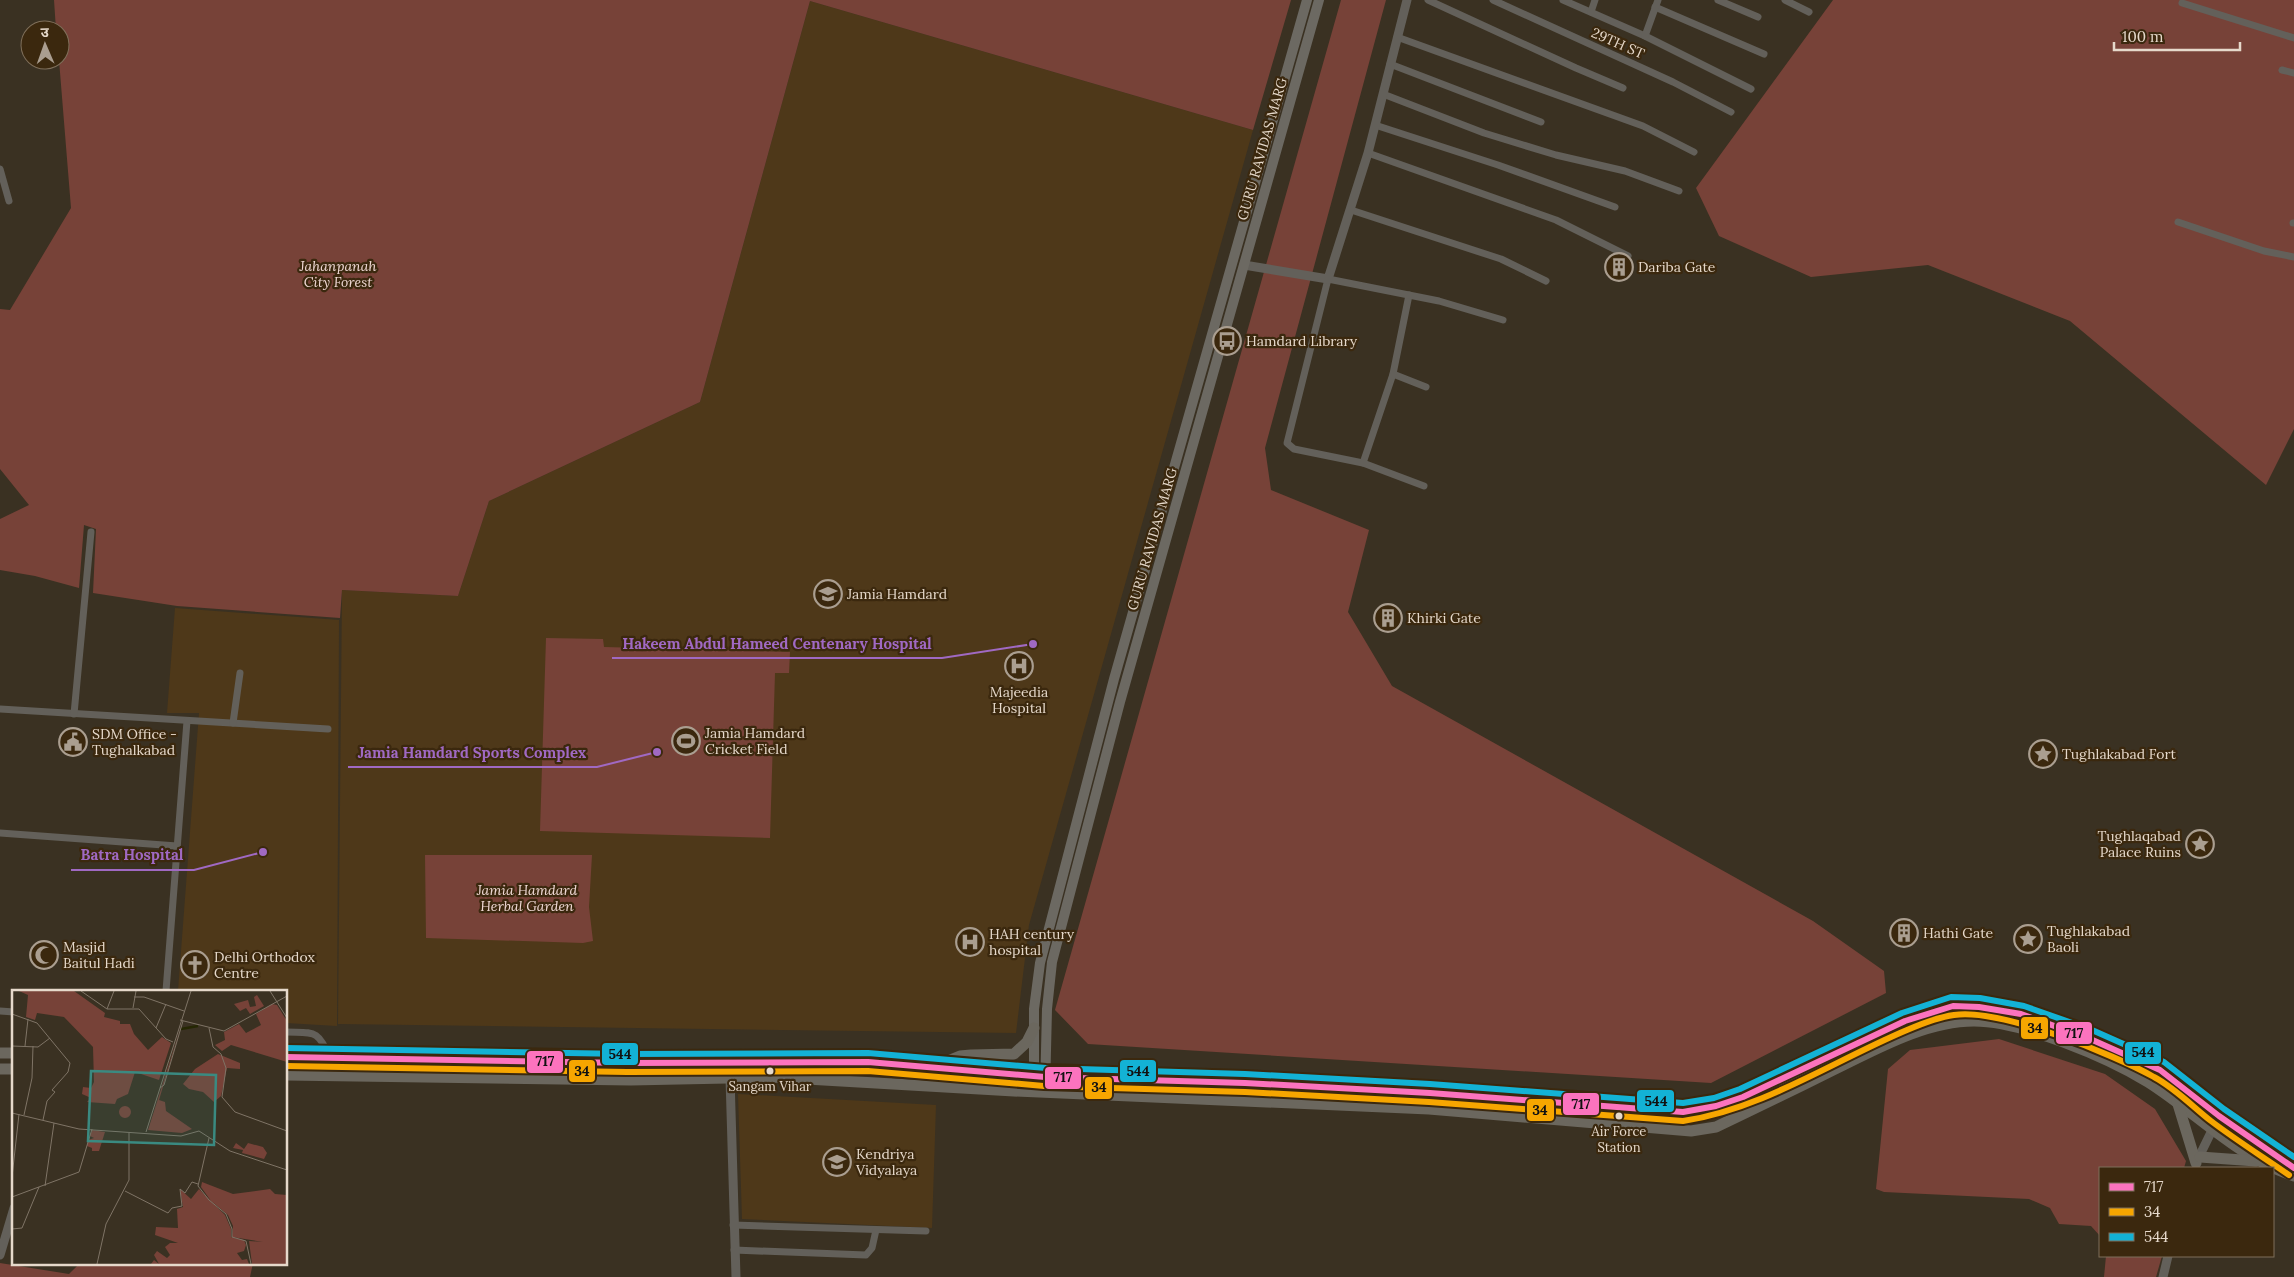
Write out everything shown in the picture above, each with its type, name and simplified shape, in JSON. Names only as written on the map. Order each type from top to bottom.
[{"type":"main road","name":"GURU RAVIDAS MARG","points":[[1040,1076],[1034,1028],[1040,962],[1114,679],[1307,0]]},
{"type":"main road","name":"GURU RAVIDAS MARG","points":[[1039,1092],[1052,962],[1120,702],[1319,0]]},
{"type":"main road","points":[[288,1057],[639,1063],[868,1062],[936,1066],[1040,1076],[1245,1083],[1410,1092],[1683,1112],[1716,1106],[1743,1097],[1868,1036],[1905,1021],[1953,1006],[1979,1007],[2021,1014],[2088,1038],[2160,1070],[2219,1116],[2294,1168]]},
{"type":"main road","points":[[288,1075],[640,1079],[772,1077],[1039,1092],[1429,1109],[1691,1131],[1716,1127],[1873,1051],[1929,1028],[1973,1021],[2016,1027],[2105,1059],[2130,1071],[2177,1101],[2256,1161],[2271,1167]]},
{"type":"main road","points":[[936,1066],[971,1055],[1014,1054],[1027,1042],[1034,1028]]},
{"type":"main road","points":[[1868,1036],[1873,1051]]},
{"type":"main road","points":[[639,1063],[640,1079]]},
{"type":"main road","points":[[2177,1101],[2197,1163],[2256,1161]]},
{"type":"main road","points":[[2274,1168],[2294,1176]]},
{"type":"street","points":[[1407,0],[1368,153],[1328,279],[1287,443],[1294,449],[1364,463],[1424,486]]},
{"type":"street","points":[[1428,0],[1624,88]]},
{"type":"street","name":"29TH ST","points":[[1494,0],[1673,82],[1731,112]]},
{"type":"street","points":[[1563,0],[1645,36],[1751,89]]},
{"type":"street","points":[[1591,12],[1595,0]]},
{"type":"street","points":[[1718,0],[1758,17]]},
{"type":"street","points":[[1785,0],[1809,12]]},
{"type":"street","points":[[2182,3],[2294,38]]},
{"type":"street","points":[[1645,36],[1657,4],[1764,54]]},
{"type":"street","points":[[1397,37],[1643,126],[1694,152]]},
{"type":"street","points":[[1390,64],[1541,122]]},
{"type":"street","points":[[2282,70],[2294,73]]},
{"type":"street","points":[[1383,94],[1484,132],[1556,155],[1624,171],[1679,191]]},
{"type":"street","points":[[1375,125],[1498,164],[1616,207]]},
{"type":"street","points":[[1368,153],[1556,220],[1628,256]]},
{"type":"street","points":[[0,170],[2,187],[9,201]]},
{"type":"street","points":[[1351,210],[1501,259],[1546,281]]},
{"type":"street","points":[[2178,222],[2264,251],[2294,257]]},
{"type":"street","points":[[1244,265],[1409,295],[1460,306],[1503,320]]},
{"type":"street","points":[[1364,463],[1393,374],[1409,295]]},
{"type":"street","points":[[1393,374],[1426,387]]},
{"type":"street","points":[[74,714],[90,532]]},
{"type":"street","points":[[233,723],[240,673]]},
{"type":"street","points":[[0,708],[328,729]]},
{"type":"street","points":[[166,990],[187,721]]},
{"type":"street","points":[[0,833],[177,846]]},
{"type":"street","points":[[288,1032],[313,1033],[318,1036],[330,1057]]},
{"type":"street","points":[[730,1078],[732,1225],[736,1277]]},
{"type":"street","points":[[2197,1163],[2219,1116]]},
{"type":"street","points":[[0,1243],[12,1205]]},
{"type":"street","points":[[0,1255],[12,1215]]},
{"type":"street","points":[[732,1225],[926,1231]]},
{"type":"street","points":[[734,1250],[866,1255],[872,1248],[876,1230]]},
{"type":"street","points":[[2163,1277],[2168,1257]]},
{"type":"shaded area","points":[[810,1],[1253,130],[1029,925],[1016,1033],[338,1024],[342,590],[458,596],[489,501],[700,402]]},
{"type":"shaded area","points":[[175,608],[339,620],[337,1026],[288,1023],[288,990],[178,990],[199,713],[167,713]]},
{"type":"shaded area","name":"Kendriya Vidyalaya","points":[[738,1094],[936,1105],[932,1228],[742,1219]]},
{"type":"green space","name":"Jahanpanah City Forest","points":[[54,0],[1291,0],[1253,130],[810,1],[700,402],[489,501],[458,596],[342,590],[340,618],[177,606],[93,593],[96,529],[84,525],[79,588],[35,576],[0,570],[0,519],[29,505],[0,469],[0,309],[10,310],[71,208],[60,70],[70,70],[70,20],[55,20]]},
{"type":"green space","points":[[1341,0],[1386,0],[1265,448],[1271,490],[1369,530],[1348,612],[1392,686],[1813,921],[1884,971],[1886,993],[1711,1083],[1088,1044],[1055,1010]]},
{"type":"green space","points":[[1833,0],[2294,0],[2294,429],[2266,485],[2070,321],[1928,265],[1811,277],[1719,236],[1696,188]]},
{"type":"green space","points":[[546,638],[603,639],[604,647],[790,652],[789,673],[775,673],[770,838],[540,831]]},
{"type":"green space","name":"Jamia Hamdard Herbal Garden","points":[[425,855],[592,855],[589,907],[593,941],[583,943],[426,938]]},
{"type":"green space","points":[[1999,1039],[2105,1074],[2155,1109],[2186,1161],[2184,1167],[2099,1167],[2099,1235],[2091,1226],[2059,1224],[2050,1208],[2029,1199],[1884,1192],[1876,1189],[1888,1069],[1910,1050]]},
{"type":"green space","points":[[2106,1257],[2162,1257],[2156,1277],[2104,1277]]},
{"type":"green space","points":[[0,1263],[69,1274],[79,1264],[253,1264],[250,1277],[0,1277]]},
{"type":"transit line","name":"544","points":[[288,1048],[627,1054],[868,1053],[1046,1068],[1245,1074],[1430,1084],[1683,1103],[1714,1098],[1740,1089],[1902,1013],[1951,997],[1980,998],[2024,1006],[2092,1030],[2164,1062],[2224,1109],[2294,1157]]},
{"type":"transit line","name":"717","points":[[288,1057],[627,1063],[868,1062],[1045,1077],[1245,1083],[1430,1093],[1683,1112],[1716,1106],[1743,1097],[1905,1021],[1953,1006],[1979,1007],[2021,1014],[2088,1038],[2160,1070],[2219,1116],[2294,1168]]},
{"type":"transit line","name":"34","points":[[288,1066],[627,1072],[868,1071],[1044,1086],[1245,1092],[1429,1102],[1683,1121],[1713,1115],[1770,1095],[1879,1042],[1924,1023],[1954,1015],[1974,1015],[2027,1025],[2085,1045],[2136,1067],[2169,1087],[2220,1128],[2289,1175]]},
{"type":"place","name":"Dariba Gate","points":[[1619,267]]},
{"type":"place","name":"Hamdard Library","points":[[1227,341]]},
{"type":"place","name":"Jamia Hamdard","points":[[828,594]]},
{"type":"place","name":"Khirki Gate","points":[[1388,618]]},
{"type":"place","name":"Hakeem Abdul Hameed Centenary Hospital","points":[[1033,644]]},
{"type":"place","name":"Majeedia Hospital","points":[[1019,666]]},
{"type":"place","name":"Jamia Hamdard Cricket Field","points":[[686,741]]},
{"type":"place","name":"SDM Office - Tughalkabad","points":[[73,742]]},
{"type":"place","name":"Jamia Hamdard Sports Complex","points":[[657,752]]},
{"type":"place","name":"Tughlakabad Fort","points":[[2043,754]]},
{"type":"place","name":"Tughlaqabad Palace Ruins","points":[[2200,844]]},
{"type":"place","name":"Batra Hospital","points":[[263,852]]},
{"type":"place","name":"Hathi Gate","points":[[1904,933]]},
{"type":"place","name":"Tughlakabad Baoli","points":[[2028,939]]},
{"type":"place","name":"HAH century hospital","points":[[970,942]]},
{"type":"place","name":"Masjid Baitul Hadi","points":[[44,955]]},
{"type":"place","name":"Delhi Orthodox Centre","points":[[195,965]]},
{"type":"place","name":"Sangam Vihar","points":[[770,1071]]},
{"type":"place","name":"Air Force Station","points":[[1619,1116]]},
{"type":"place","name":"Kendriya Vidyalaya","points":[[837,1162]]}]
